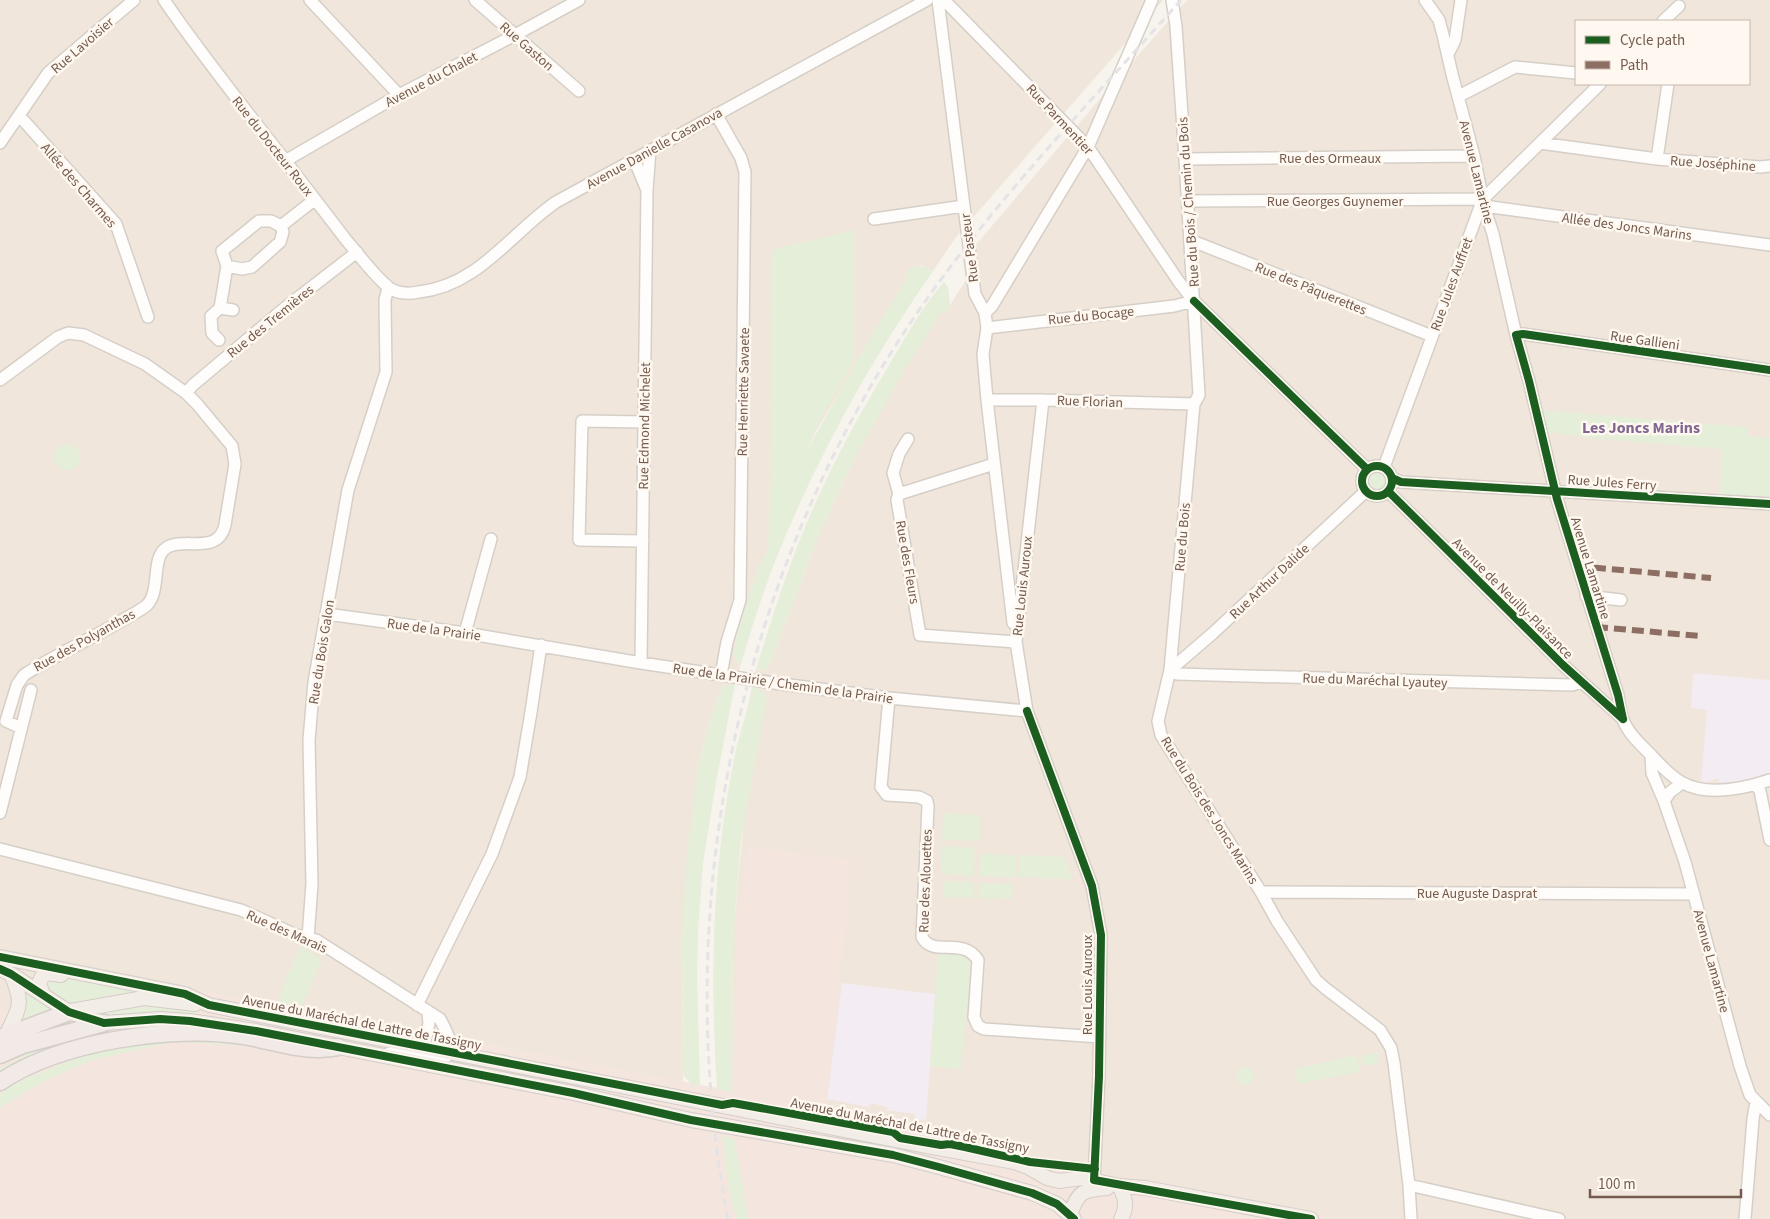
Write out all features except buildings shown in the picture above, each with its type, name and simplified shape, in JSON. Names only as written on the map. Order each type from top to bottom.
[{"type":"highway","points":[[3,1036],[69,1012]]},
{"type":"highway","points":[[0,1055],[22,1044],[104,1023]]},
{"type":"highway","points":[[0,1082],[37,1063],[64,1054],[107,1041],[153,1034],[212,1033],[244,1036],[314,1049],[338,1047]]},
{"type":"main road","name":"Avenue du Maréchal de Lattre de Tassigny","points":[[0,957],[186,994],[209,1005],[1014,1162],[1028,1167],[1047,1178],[1059,1181],[1082,1178],[1120,1186],[1145,1188],[1256,1214],[1311,1219]]},
{"type":"main road","points":[[6,971],[69,1012],[104,1023]]},
{"type":"main road","points":[[3,1036],[20,1008],[18,990],[6,971]]},
{"type":"main road","points":[[43,995],[39,983],[46,973],[82,978],[99,978]]},
{"type":"main road","points":[[69,1012],[144,998],[209,1005]]},
{"type":"main road","name":"Avenue du Maréchal de Lattre de Tassigny","points":[[104,1023],[136,1019],[160,1019],[190,1021],[256,1031],[554,1089],[691,1120],[914,1160],[1032,1193],[1057,1204],[1072,1217]]},
{"type":"main road","points":[[1072,1217],[1075,1201],[1084,1191],[1120,1186],[1126,1204],[1125,1211],[1120,1219]]},
{"type":"street","name":"Rue Lavoisier","points":[[0,143],[48,74],[134,0]]},
{"type":"street","name":"Rue du Docteur Roux","points":[[164,0],[314,200],[388,288]]},
{"type":"street","points":[[310,0],[398,95]]},
{"type":"street","name":"Rue Gaston","points":[[475,0],[579,91]]},
{"type":"street","name":"Avenue du Chalet","points":[[285,162],[398,95],[579,0]]},
{"type":"street","name":"Avenue Danielle Casanova","points":[[388,288],[400,292],[427,291],[450,284],[470,274],[491,258],[522,228],[547,208],[927,0]]},
{"type":"street","name":"Rue Pasteur","points":[[938,0],[975,294],[985,313],[987,328],[983,354],[986,400],[1016,642]]},
{"type":"street","name":"Rue Parmentier","points":[[944,0],[1088,147],[1179,282],[1194,301]]},
{"type":"street","points":[[985,313],[992,306],[1088,147],[1152,0]]},
{"type":"street","name":"Rue du Bois / Chemin du Bois","points":[[1172,0],[1176,26],[1194,301],[1199,395],[1194,404]]},
{"type":"street","name":"Avenue Lamartine","points":[[1425,0],[1439,20],[1555,490],[1586,596],[1618,695],[1623,719],[1637,740],[1651,755],[1652,773],[1664,801],[1694,894],[1750,1095],[1770,1115]]},
{"type":"street","points":[[1448,54],[1455,40],[1461,0]]},
{"type":"street","points":[[1664,20],[1679,3]]},
{"type":"street","points":[[1676,20],[1679,3]]},
{"type":"street","points":[[1459,96],[1515,67],[1575,73]]},
{"type":"street","name":"Rue Jules Auffret","points":[[1384,467],[1432,336],[1484,203],[1540,143],[1599,85]]},
{"type":"street","points":[[1657,159],[1668,85]]},
{"type":"street","name":"Rue Henriette Savaete","points":[[716,114],[741,158],[745,172],[740,600],[727,642],[721,675]]},
{"type":"street","name":"Allée des Charmes","points":[[18,117],[24,121],[116,224],[148,317]]},
{"type":"street","name":"Rue Joséphine","points":[[1540,143],[1657,159],[1760,167],[1770,166]]},
{"type":"street","name":"Rue Edmond Michelet","points":[[641,662],[647,190],[650,150]]},
{"type":"street","name":"Rue des Ormeaux","points":[[1185,158],[1474,156]]},
{"type":"street","name":"Rue Edmond Michelet","points":[[634,159],[647,190]]},
{"type":"street","points":[[281,226],[314,200]]},
{"type":"street","name":"Rue Georges Guynemer","points":[[1188,201],[1484,203]]},
{"type":"street","name":"Allée des Joncs Marins","points":[[1484,203],[1770,245]]},
{"type":"street","points":[[874,219],[964,206]]},
{"type":"street","points":[[218,340],[212,333],[211,316],[220,308],[227,266],[222,251],[255,223],[264,220],[276,222],[281,226],[280,242],[252,267],[242,269],[227,266]]},
{"type":"street","name":"Rue des Pâquerettes","points":[[1190,240],[1432,336]]},
{"type":"street","name":"Rue des Tremières","points":[[186,393],[202,377],[286,307],[357,252]]},
{"type":"street","name":"Rue du Bois Galon","points":[[308,938],[312,884],[310,740],[314,682],[328,614],[348,490],[386,372],[385,300],[388,288]]},
{"type":"street","points":[[1194,301],[1367,470]]},
{"type":"street","name":"Rue du Bocage","points":[[987,328],[1174,306],[1194,301]]},
{"type":"street","points":[[220,308],[233,310]]},
{"type":"street","name":"Rue des Polyanthas","points":[[0,380],[58,337],[73,333],[84,335],[138,360],[186,393],[229,442],[234,452],[235,464],[222,534],[210,542],[166,548],[161,555],[154,592],[147,605],[24,675],[17,685],[3,719],[21,728]]},
{"type":"street","name":"Rue Gallieni","points":[[1516,335],[1523,334],[1770,370]]},
{"type":"street","name":"Rue Florian","points":[[986,400],[1194,404]]},
{"type":"street","name":"Rue Louis Auroux","points":[[1043,400],[1016,642],[1027,711],[1092,886],[1101,935],[1100,1037],[1094,1180]]},
{"type":"street","name":"Rue du Bois","points":[[1170,670],[1194,404]]},
{"type":"street","points":[[643,541],[579,540],[582,420],[644,422]]},
{"type":"street","points":[[908,439],[899,454],[893,472],[899,494],[994,464]]},
{"type":"street","points":[[1376,466],[1384,467],[1392,478],[1391,487],[1385,494],[1376,496],[1366,491],[1362,481],[1363,477],[1367,470],[1376,466]]},
{"type":"street","name":"Rue Jules Ferry","points":[[1392,478],[1401,482],[1770,504]]},
{"type":"street","name":"Rue Arthur Dalide","points":[[1170,670],[1212,634],[1366,491]]},
{"type":"street","name":"Avenue de Neuilly-Plaisance","points":[[1388,491],[1581,682],[1623,719]]},
{"type":"street","name":"Rue des Fleurs","points":[[899,494],[897,500],[920,635],[1016,642]]},
{"type":"street","points":[[465,633],[491,539]]},
{"type":"street","points":[[1586,596],[1621,600]]},
{"type":"street","name":"Rue de la Prairie","points":[[328,614],[541,645]]},
{"type":"street","points":[[417,1005],[492,854],[520,777],[541,645]]},
{"type":"street","name":"Rue de la Prairie / Chemin de la Prairie","points":[[541,645],[721,675],[889,698],[1027,711]]},
{"type":"street","name":"Rue du Maréchal Lyautey","points":[[1170,670],[1177,674],[1572,685],[1581,682]]},
{"type":"street","name":"Rue du Bois des Joncs Marins","points":[[1170,670],[1158,721],[1161,735],[1316,980],[1380,1030],[1391,1048],[1409,1185],[1411,1219]]},
{"type":"street","points":[[0,813],[31,690]]},
{"type":"street","name":"Rue des Alouettes","points":[[889,698],[881,787],[886,795],[919,797],[927,801],[928,806],[922,937],[924,942],[931,946],[966,949],[973,953],[978,960],[974,1017],[978,1026],[984,1029],[1100,1037]]},
{"type":"street","points":[[1651,755],[1669,774],[1682,783],[1704,790],[1719,791],[1756,785],[1770,780]]},
{"type":"street","points":[[1664,801],[1670,792],[1682,783]]},
{"type":"street","points":[[1756,785],[1760,791],[1770,840]]},
{"type":"street","name":"Rue des Marais","points":[[0,849],[250,913],[296,935],[316,940],[440,1019],[450,1038],[448,1052]]},
{"type":"street","name":"Rue Auguste Dasprat","points":[[1261,892],[1694,894]]},
{"type":"street","points":[[424,1047],[429,1024],[428,1012]]},
{"type":"street","points":[[381,1056],[396,1051],[440,1059],[446,1057],[448,1052]]},
{"type":"street","points":[[1745,1219],[1756,1102]]},
{"type":"street","points":[[1409,1185],[1559,1219]]},
{"type":"shaded area","points":[[0,0],[1163,0],[956,237],[933,271],[922,265],[909,269],[904,283],[816,431],[773,520],[770,521],[770,535],[766,543],[769,543],[768,550],[760,566],[734,655],[740,667],[735,684],[722,687],[698,765],[682,937],[683,1082],[428,1033],[366,1023],[0,1012]]},
{"type":"shaded area","points":[[1187,0],[1770,0],[1770,1219],[1281,1219],[1168,1198],[1100,1172],[878,1120],[732,1092],[733,940],[743,829],[762,691],[752,686],[756,669],[762,670],[771,661],[818,537],[853,461],[902,367],[942,311],[945,313],[966,280],[963,260],[1104,94]]},
{"type":"shaded area","points":[[1693,673],[1770,680],[1770,773],[1730,784],[1720,784],[1718,778],[1707,782],[1701,781],[1707,710],[1691,708]]},
{"type":"shaded area","points":[[748,846],[851,860],[840,985],[825,1111],[878,1120],[1100,1172],[1168,1198],[1281,1219],[0,1219],[0,1012],[69,965],[366,1023],[739,1092],[733,1083],[738,912]]},
{"type":"shaded area","points":[[842,983],[935,994],[926,1120],[915,1119],[915,1114],[886,1110],[887,1107],[870,1103],[869,1107],[827,1099]]},
{"type":"green space","points":[[854,230],[854,360],[819,422],[805,454],[862,351],[904,283],[909,269],[921,266],[933,271],[866,375],[827,447],[792,521],[771,572],[740,667],[734,655],[736,635],[758,568],[768,550],[769,543],[766,543],[770,535],[771,250]]},
{"type":"green space","points":[[944,282],[948,287],[950,305],[945,313],[942,311],[907,366],[903,367],[903,373],[853,461],[818,537],[771,661],[767,669],[756,669],[794,556],[828,476],[903,341],[918,316]]},
{"type":"green space","points":[[1541,410],[1747,427],[1748,436],[1770,438],[1770,497],[1720,494],[1722,449],[1591,438],[1546,432]]},
{"type":"green space","points":[[67,444],[76,448],[80,457],[76,466],[67,470],[58,466],[54,457],[58,448]]},
{"type":"green space","points":[[1377,473],[1385,481],[1377,489],[1369,481]]},
{"type":"green space","points":[[735,684],[703,863],[697,977],[700,1086],[691,1084],[683,1075],[682,937],[686,864],[698,765],[722,687]]},
{"type":"green space","points":[[752,686],[763,691],[767,698],[741,840],[733,940],[732,1092],[717,1089],[713,966],[714,926],[726,804],[735,754]]},
{"type":"green space","points":[[943,813],[980,815],[979,841],[942,840]]},
{"type":"green space","points":[[942,846],[974,848],[973,876],[941,874]]},
{"type":"green space","points":[[980,854],[1016,855],[1015,877],[979,876]]},
{"type":"green space","points":[[1019,855],[1065,857],[1072,879],[1018,877]]},
{"type":"green space","points":[[943,881],[973,882],[973,898],[943,897]]},
{"type":"green space","points":[[979,883],[1013,884],[1012,899],[978,898]]},
{"type":"green space","points":[[301,946],[322,960],[301,1007],[278,1003],[286,978]]},
{"type":"green space","points":[[938,953],[961,955],[971,965],[961,1069],[930,1066]]},
{"type":"green space","points":[[55,977],[88,983],[104,982],[146,993],[116,994],[70,1004],[46,987],[46,981]]},
{"type":"green space","points":[[23,988],[54,1008],[19,1021]]},
{"type":"green space","points":[[135,1006],[198,1010],[198,1017],[108,1017],[96,1014],[97,1012]]},
{"type":"green space","points":[[139,1028],[0,1074],[0,1068],[21,1058],[27,1052],[91,1034]]},
{"type":"green space","points":[[236,1039],[254,1046],[174,1042],[96,1059],[44,1081],[0,1108],[0,1094],[13,1084],[107,1045],[130,1041]]},
{"type":"green space","points":[[1377,1053],[1379,1063],[1363,1066],[1361,1056]]},
{"type":"green space","points":[[1356,1055],[1360,1072],[1298,1084],[1295,1069]]},
{"type":"green space","points":[[1245,1067],[1251,1070],[1254,1076],[1251,1082],[1245,1085],[1239,1082],[1236,1076],[1239,1070]]},
{"type":"green space","points":[[722,1135],[735,1140],[748,1219],[736,1219],[727,1178]]},
{"type":"railway","points":[[728,1219],[712,1102],[707,985],[714,867],[732,751],[761,637],[801,526],[852,420],[913,319],[943,277],[975,235],[1042,155],[1181,0]]},
{"type":"marked path","points":[[1576,566],[1711,578]]},
{"type":"marked path","points":[[1596,627],[1701,636]]},
{"type":"cycle path","points":[[1194,301],[1367,469]]},
{"type":"cycle path","points":[[1623,719],[1618,695],[1557,499],[1516,335],[1523,334],[1770,370]]},
{"type":"cycle path","points":[[1377,466],[1383,467],[1391,475],[1392,481],[1391,487],[1383,495],[1377,496],[1371,495],[1363,487],[1362,481],[1363,475],[1371,467],[1377,466]]},
{"type":"cycle path","points":[[1392,478],[1401,482],[1770,504]]},
{"type":"cycle path","points":[[1388,491],[1563,665],[1623,719]]},
{"type":"cycle path","points":[[1027,711],[1092,886],[1101,935],[1099,1076],[1094,1180],[1311,1219]]},
{"type":"cycle path","points":[[0,957],[185,994],[209,1005],[722,1105],[733,1103],[893,1132],[900,1138],[941,1145],[950,1144],[1030,1162],[1095,1169]]},
{"type":"cycle path","points":[[0,969],[11,974],[69,1012],[104,1023],[160,1019],[190,1021],[256,1031],[573,1093],[691,1120],[893,1155],[1032,1193],[1057,1204],[1074,1219]]},
{"type":"district","name":"Les Joncs Marins","points":[[1641,427]]}]
